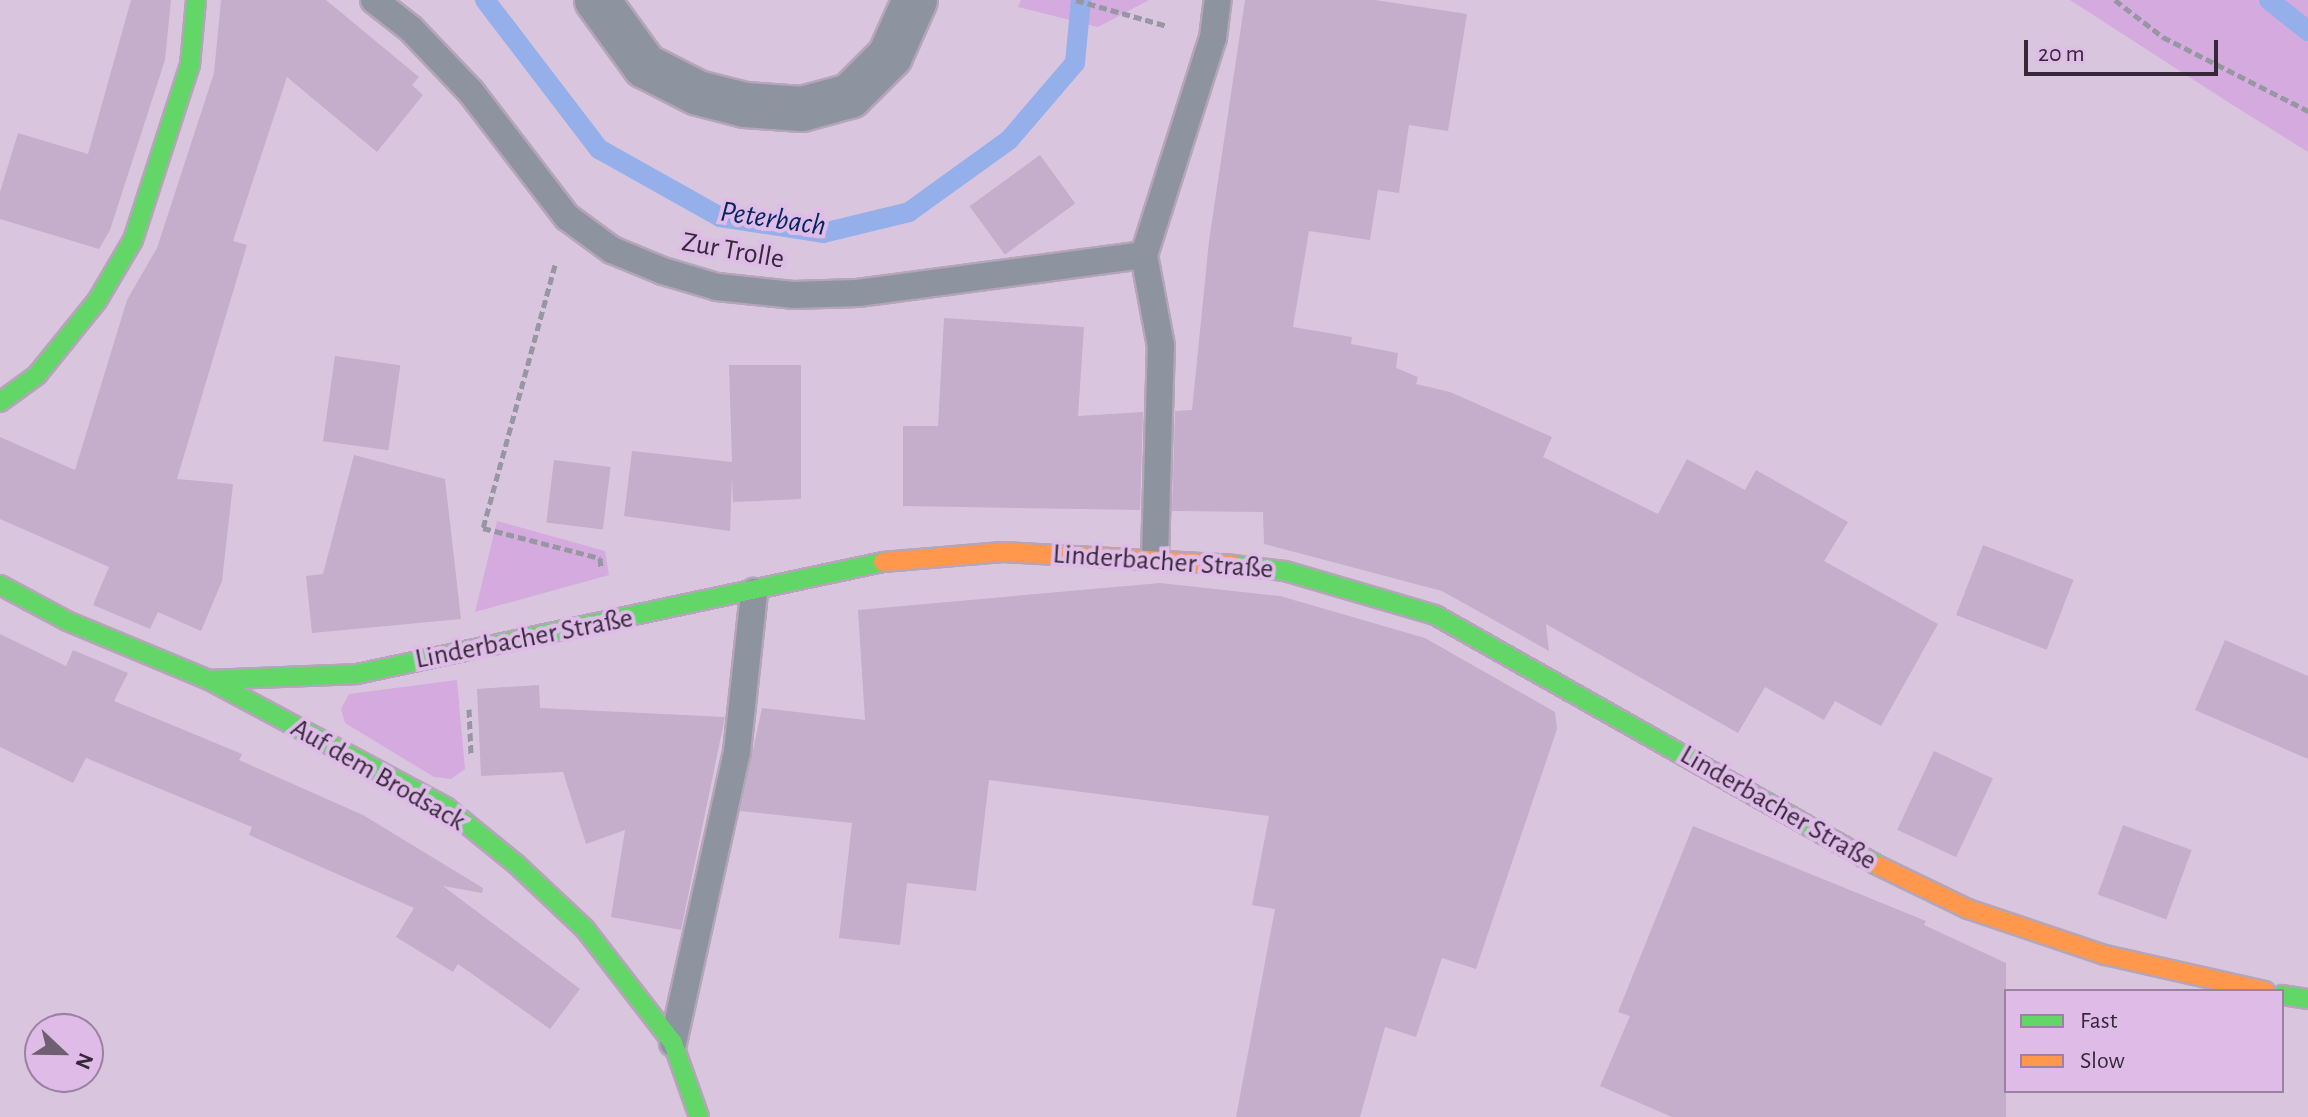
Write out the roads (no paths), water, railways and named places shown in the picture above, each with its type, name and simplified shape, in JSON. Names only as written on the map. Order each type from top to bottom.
[{"type":"street","points":[[0,402],[37,375],[97,301],[133,240],[190,65],[196,0]]},
{"type":"street","points":[[597,0],[645,66],[698,93],[745,105],[802,109],[850,96],[890,56],[915,0]]},
{"type":"street","name":"Linderbacher Straße","points":[[0,585],[67,621],[209,680],[357,674],[465,648],[754,592],[905,557],[1003,552],[1155,557],[1285,571],[1435,615],[1842,848],[1968,909],[2105,955],[2256,989]]},
{"type":"street","name":"Auf dem Brodsack","points":[[209,680],[446,807],[585,929],[673,1043],[699,1117]]},
{"type":"street","points":[[2284,995],[2308,999]]},
{"type":"lane","name":"Zur Trolle","points":[[374,0],[411,29],[471,92],[567,217],[612,250],[663,271],[717,287],[793,295],[858,293],[1144,255]]},
{"type":"lane","points":[[1155,557],[1161,346],[1144,255],[1213,38],[1218,0]]},
{"type":"lane","points":[[673,1043],[737,752],[754,592]]},
{"type":"waterway","name":"Peterbach","points":[[485,0],[599,149],[720,217],[823,233],[909,212],[1009,140],[1075,63],[1081,0]]},
{"type":"waterway","name":"Peterbach","points":[[2269,0],[2308,31]]}]
